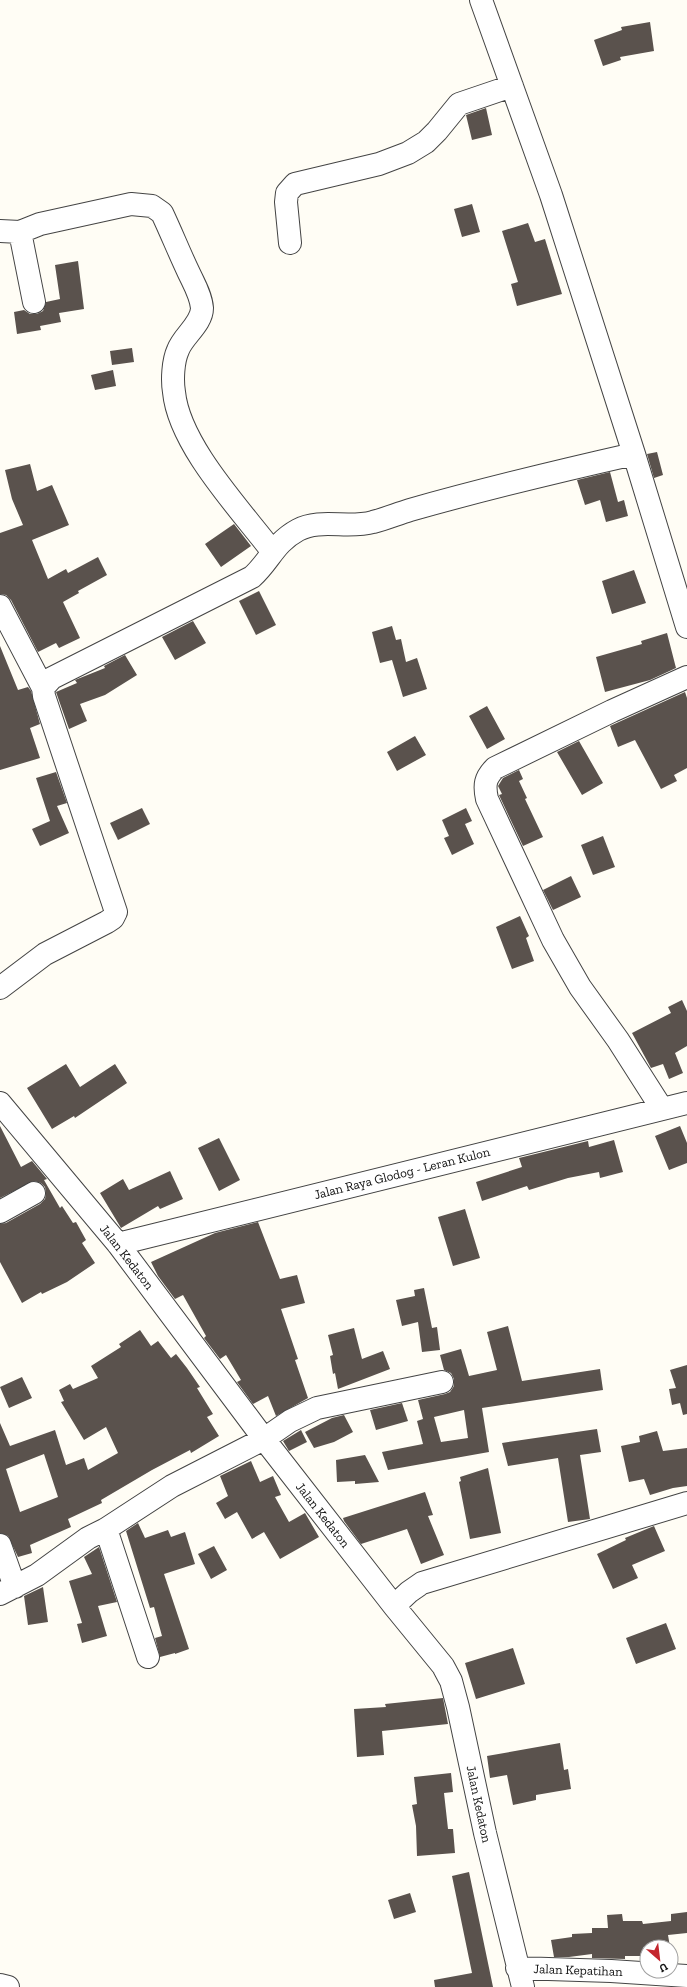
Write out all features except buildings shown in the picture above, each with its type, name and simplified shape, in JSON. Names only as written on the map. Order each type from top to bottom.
[{"type":"street","points":[[480,0],[551,195],[634,454],[687,627]]},
{"type":"street","points":[[290,243],[286,202],[287,193],[295,184],[380,164],[408,153],[426,142],[459,104],[512,86]]},
{"type":"street","points":[[34,302],[10,231],[131,204],[152,206],[162,213],[197,291],[202,309],[195,325],[178,350],[175,364],[174,392],[184,430],[194,448],[219,483],[272,550]]},
{"type":"street","points":[[43,688],[52,678],[252,577],[262,569],[272,550],[284,539],[298,530],[311,525],[371,523],[410,510],[532,478],[634,454]]},
{"type":"street","points":[[0,606],[8,641],[43,688],[116,912],[113,918],[107,922],[45,954],[0,988]]},
{"type":"street","points":[[662,1109],[618,1040],[580,987],[553,940],[487,799],[485,788],[487,776],[495,768],[687,677]]},
{"type":"street","name":"Jalan Kedaton","points":[[0,1103],[118,1244],[264,1439],[394,1606],[443,1666],[451,1681],[458,1707],[484,1833],[520,1977]]},
{"type":"street","name":"Jalan Raya Glodog - Leran Kulon","points":[[118,1244],[687,1103]]},
{"type":"street","points":[[0,1212],[34,1193]]},
{"type":"street","points":[[0,1545],[8,1591],[37,1575],[88,1538],[106,1529],[172,1486],[264,1439],[290,1421],[317,1408],[442,1382]]},
{"type":"street","points":[[394,1606],[408,1592],[422,1584],[687,1503]]},
{"type":"street","points":[[106,1529],[148,1657]]},
{"type":"street","name":"Jalan Kepatihan","points":[[520,1977],[611,1971],[687,1976]]},
{"type":"street","points":[[0,1985],[8,1987]]}]
